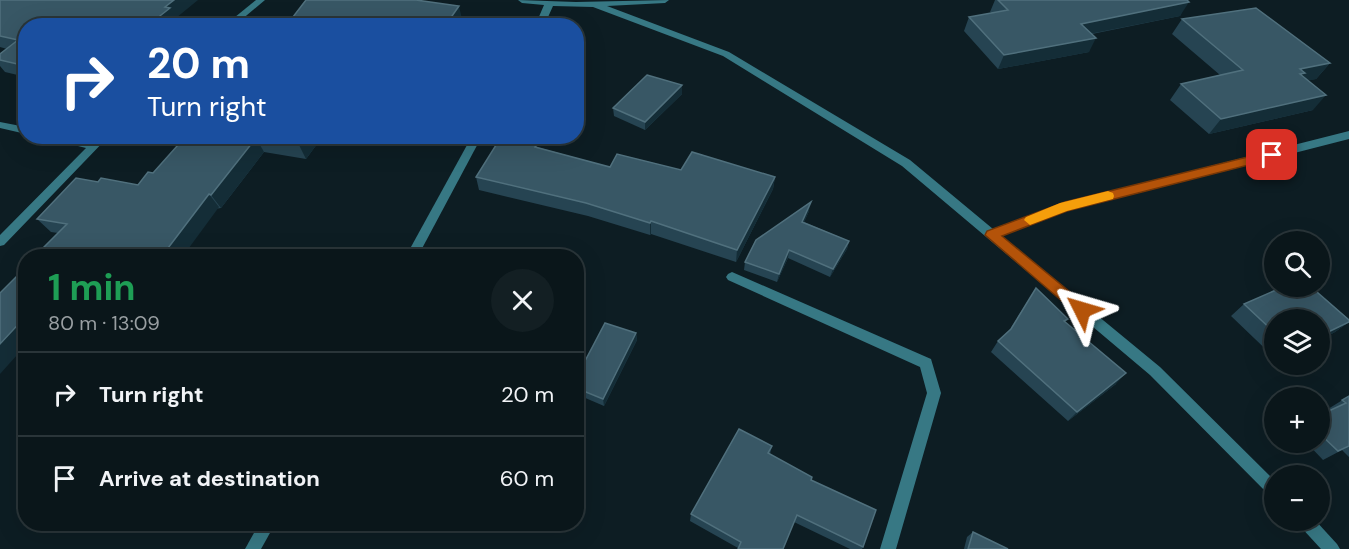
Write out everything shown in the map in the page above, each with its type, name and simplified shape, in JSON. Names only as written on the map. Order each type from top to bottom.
[{"type":"street","points":[[238,18],[261,0]]},
{"type":"street","points":[[522,0],[596,5],[665,0]]},
{"type":"street","points":[[542,18],[551,2]]},
{"type":"street","points":[[596,5],[726,54],[906,163],[1155,371],[1264,480]]},
{"type":"street","points":[[0,125],[18,129]]},
{"type":"street","points":[[991,235],[1065,207],[1349,135]]},
{"type":"street","points":[[82,144],[94,147]]},
{"type":"street","points":[[0,242],[97,144]]},
{"type":"street","points":[[416,249],[473,144]]},
{"type":"street","points":[[732,277],[926,363],[934,393],[888,549]]},
{"type":"street","points":[[253,549],[263,531]]},
{"type":"street","points":[[1315,531],[1332,549]]},
{"type":"building","points":[[0,0],[174,0],[165,7],[170,8],[157,18],[18,18],[18,40],[0,36]]},
{"type":"building","points":[[306,0],[416,0],[459,6],[451,18],[292,18]]},
{"type":"building","points":[[998,0],[1187,0],[1189,2],[1081,24],[1096,38],[1004,55],[969,17],[1008,10]]},
{"type":"building","points":[[1256,8],[1330,63],[1300,69],[1305,73],[1300,74],[1326,95],[1221,119],[1181,84],[1243,70],[1182,19]]},
{"type":"building","points":[[18,40],[18,64],[0,60],[0,54]]},
{"type":"building","points":[[647,75],[682,85],[645,122],[613,108]]},
{"type":"building","points":[[179,144],[251,144],[167,249],[42,249],[67,224],[37,219],[76,178],[98,182],[101,178],[138,185],[148,172],[153,173]]},
{"type":"building","points":[[497,144],[537,144],[535,147],[610,167],[617,154],[681,170],[692,152],[775,177],[737,250],[651,221],[650,223],[586,203],[476,177]]},
{"type":"building","points":[[811,202],[802,222],[849,241],[833,269],[789,250],[779,274],[745,262],[756,240]]},
{"type":"building","points":[[18,275],[18,325],[0,344],[0,293]]},
{"type":"building","points":[[1036,288],[1068,319],[1064,321],[1126,373],[1077,412],[998,341],[1011,329]]},
{"type":"building","points":[[1264,295],[1323,297],[1349,322],[1330,331],[1330,309],[1264,309],[1264,323],[1244,304]]},
{"type":"building","points":[[605,323],[636,333],[603,399],[584,391],[584,362]]},
{"type":"building","points":[[1349,396],[1349,446],[1338,451],[1330,443],[1330,410],[1346,403],[1342,400]]},
{"type":"building","points":[[739,429],[772,446],[768,453],[812,477],[811,480],[876,510],[863,547],[797,515],[783,549],[738,549],[741,542],[691,514]]},
{"type":"building","points":[[973,532],[1008,549],[968,549]]},
{"type":"slow traffic","points":[[1030,220],[1065,207],[1108,196]]},
{"type":"route","points":[[1082,310],[991,235],[1065,207],[1272,155]]}]
